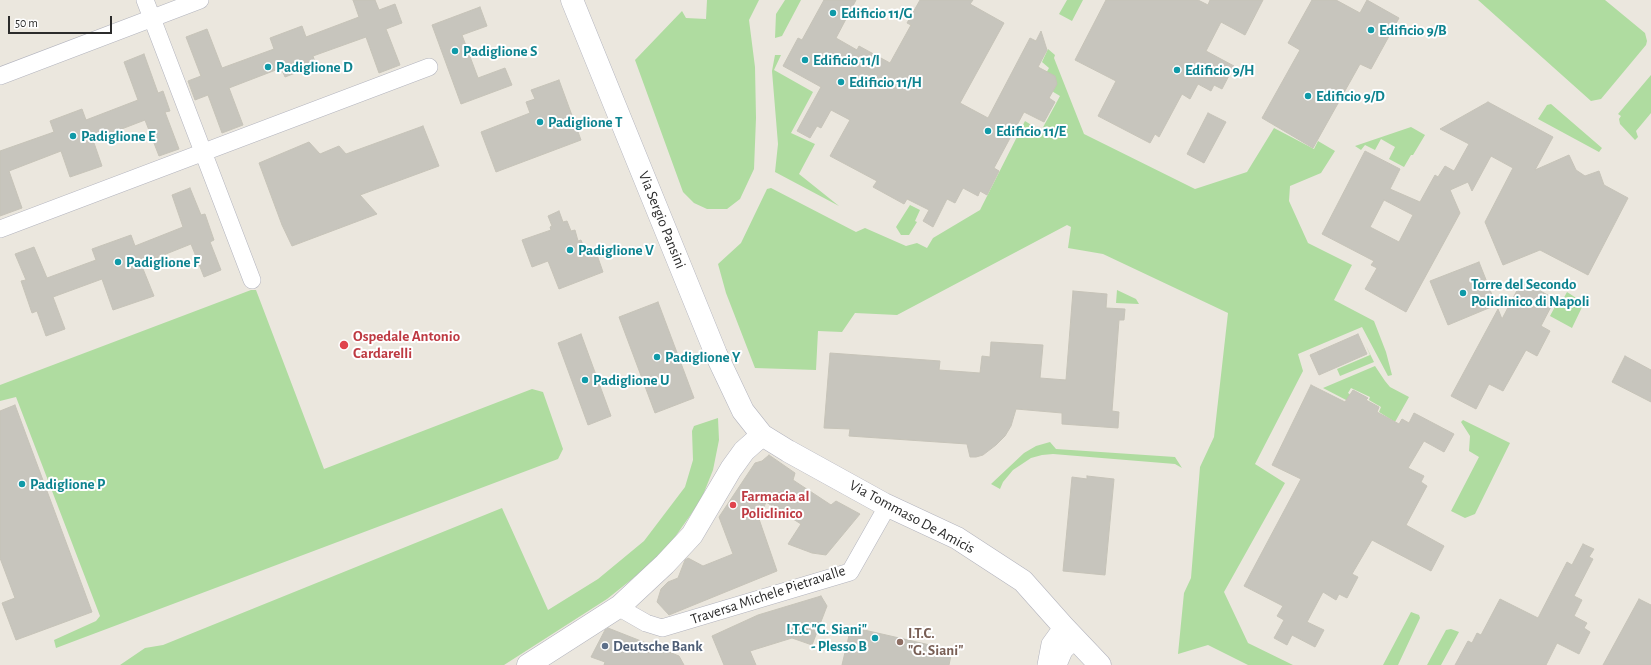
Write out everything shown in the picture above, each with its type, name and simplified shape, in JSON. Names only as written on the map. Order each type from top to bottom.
[{"type":"main road","name":"Via Sergio Pansini","points":[[572,0],[716,354],[744,411],[762,435]]},
{"type":"main road","name":"Via Tommaso De Amicis","points":[[762,435],[886,505],[957,538],[1024,581],[1069,633],[1100,665]]},
{"type":"main road","points":[[528,665],[619,607],[665,564],[692,535],[731,469],[744,451],[762,435]]},
{"type":"street","points":[[145,0],[252,280]]},
{"type":"street","points":[[0,76],[200,0]]},
{"type":"street","points":[[0,230],[429,67]]},
{"type":"street","name":"Traversa Michele Pietravalle","points":[[619,607],[648,622],[662,626],[729,606],[794,584],[848,569],[886,505]]},
{"type":"street","points":[[1046,665],[1050,644],[1069,633]]},
{"type":"street","points":[[1058,665],[1069,633]]},
{"type":"green space","points":[[707,0],[759,0],[749,20],[755,67],[756,118],[754,169],[740,199],[727,209],[707,209],[694,203],[683,192],[635,60],[682,11],[686,18],[706,19]]},
{"type":"green space","points":[[785,0],[801,0],[782,36],[775,38],[776,14]]},
{"type":"green space","points":[[1067,0],[1083,0],[1072,21],[1059,14]]},
{"type":"green space","points":[[1478,0],[1605,0],[1645,33],[1647,41],[1646,45],[1601,99],[1591,101]]},
{"type":"green space","points":[[1048,49],[1055,55],[1054,58],[1084,134],[1195,189],[1247,172],[1274,128],[1314,149],[1318,141],[1335,151],[1321,173],[1290,186],[1289,201],[1308,243],[1352,265],[1334,300],[1374,321],[1386,352],[1392,375],[1388,376],[1362,327],[1298,354],[1303,371],[1255,464],[1285,483],[1224,592],[1248,643],[1293,665],[1248,665],[1208,645],[1178,654],[1184,593],[1191,578],[1200,467],[1214,437],[1228,313],[1103,254],[1068,248],[1071,227],[1067,225],[897,315],[855,313],[842,332],[818,331],[816,370],[755,368],[726,293],[718,264],[741,243],[767,189],[771,188],[856,232],[865,228],[906,246],[917,243],[927,248],[933,238],[980,210],[1025,121],[1041,131],[1060,96],[1040,84],[1049,68],[1042,62]]},
{"type":"green space","points":[[775,55],[781,55],[774,70],[813,92],[791,133],[815,144],[799,174],[839,206],[775,172],[778,144],[772,71]]},
{"type":"green space","points":[[1651,75],[1651,113],[1636,131],[1638,137],[1635,140],[1620,124],[1619,119],[1621,116],[1618,114]]},
{"type":"green space","points":[[1551,104],[1602,148],[1599,152],[1538,119],[1547,105]]},
{"type":"green space","points":[[1411,127],[1425,135],[1404,167],[1389,159],[1395,147],[1381,139],[1375,150],[1365,145],[1361,150],[1355,146]]},
{"type":"green space","points":[[910,205],[920,210],[915,221],[917,222],[909,235],[901,235],[896,227]]},
{"type":"green space","points":[[251,290],[256,290],[324,469],[532,389],[543,392],[563,449],[558,459],[56,648],[54,640],[96,621],[100,616],[16,397],[0,401],[0,385]]},
{"type":"green space","points":[[1117,290],[1136,299],[1139,304],[1116,303]]},
{"type":"green space","points":[[1567,292],[1584,303],[1572,328],[1550,316],[1558,301],[1561,303]]},
{"type":"green space","points":[[1366,346],[1374,362],[1340,376],[1337,369],[1370,355]]},
{"type":"green space","points":[[1375,366],[1390,387],[1409,397],[1395,422],[1379,412],[1381,407],[1369,400],[1370,397],[1351,388],[1348,393],[1351,395],[1348,401],[1323,388]]},
{"type":"green space","points":[[718,418],[719,440],[713,470],[701,500],[668,547],[651,564],[607,599],[504,665],[120,665],[145,648],[163,645],[502,508],[548,610],[598,579],[644,541],[685,487],[693,460],[692,431],[694,426]]},
{"type":"green space","points":[[1463,420],[1510,443],[1475,514],[1465,518],[1451,511],[1479,457],[1469,451],[1470,436],[1461,422]]},
{"type":"green space","points":[[1050,442],[1056,449],[1175,457],[1182,468],[1175,464],[1053,454],[1031,458],[1013,470],[1003,482],[1000,489],[991,484],[1024,453],[1036,446]]},
{"type":"green space","points":[[1411,612],[1419,615],[1420,618],[1398,665],[1383,665]]},
{"type":"green space","points":[[1451,629],[1459,632],[1441,665],[1427,665],[1446,630]]},
{"type":"building","name":"Padiglione D","points":[[353,0],[375,0],[379,10],[395,4],[402,23],[386,29],[400,65],[379,73],[366,37],[313,56],[316,65],[285,77],[281,68],[229,88],[243,125],[222,133],[208,95],[195,100],[188,81],[201,76],[186,37],[207,29],[222,68],[274,49],[270,38],[302,26],[306,37],[359,17]]},
{"type":"building","points":[[824,0],[856,0],[836,38],[857,50],[859,46],[890,63],[911,25],[907,23],[920,0],[973,0],[970,4],[1004,23],[960,103],[988,118],[1030,38],[1036,41],[1041,31],[1047,50],[1038,67],[1055,76],[1057,84],[1049,98],[1055,102],[1044,122],[1024,112],[994,168],[999,171],[987,195],[980,191],[978,196],[963,188],[955,203],[947,199],[933,227],[923,221],[929,210],[907,199],[904,204],[873,187],[877,181],[830,156],[850,120],[831,110],[821,128],[817,126],[810,138],[797,131],[821,87],[783,66],[798,38],[802,40]]},
{"type":"building","name":"Edificio 9/H","points":[[1106,0],[1198,0],[1208,5],[1210,0],[1263,0],[1245,35],[1221,22],[1206,51],[1234,66],[1222,89],[1214,85],[1211,91],[1198,84],[1190,99],[1182,94],[1159,137],[1155,134],[1150,143],[1098,116],[1116,81],[1075,60]]},
{"type":"building","points":[[1312,0],[1336,0],[1360,13],[1367,0],[1399,18],[1371,69],[1360,64],[1313,148],[1262,118],[1300,50],[1288,43]]},
{"type":"building","name":"Padiglione S","points":[[480,7],[487,26],[462,35],[478,78],[505,68],[512,85],[461,104],[432,25]]},
{"type":"building","name":"Padiglione E","points":[[144,54],[158,93],[163,91],[170,111],[165,112],[179,149],[159,156],[145,120],[93,140],[102,166],[70,177],[61,151],[9,171],[22,208],[0,216],[0,151],[54,132],[50,121],[82,109],[86,120],[138,100],[124,62]]},
{"type":"building","name":"Padiglione T","points":[[559,80],[581,140],[496,172],[481,132],[530,113],[526,102],[535,99],[531,90]]},
{"type":"building","points":[[1488,102],[1553,137],[1535,170],[1569,155],[1576,170],[1585,176],[1599,171],[1604,185],[1628,198],[1588,275],[1540,250],[1503,265],[1485,222],[1513,168],[1491,156],[1472,191],[1468,182],[1450,190],[1460,213],[1406,312],[1365,289],[1377,268],[1371,265],[1374,261],[1322,234],[1365,151],[1400,169],[1390,189],[1420,202],[1435,175],[1438,177],[1445,166],[1454,171],[1469,144],[1440,129]],"holes":[[[1384,200],[1413,215],[1399,242],[1370,227]]]},
{"type":"building","points":[[1208,113],[1226,122],[1204,163],[1187,154]]},
{"type":"building","points":[[423,126],[439,166],[360,195],[377,214],[292,246],[282,225],[259,163],[309,142],[320,154],[339,146],[346,154]]},
{"type":"building","name":"Padiglione F","points":[[190,188],[201,215],[205,214],[214,240],[210,242],[221,270],[204,277],[191,244],[141,264],[154,296],[113,310],[102,279],[53,297],[65,329],[46,336],[37,311],[32,313],[21,281],[26,280],[15,254],[34,247],[47,278],[96,260],[92,249],[131,235],[135,246],[183,227],[172,195]]},
{"type":"building","name":"Padiglione V","points":[[559,211],[563,222],[567,221],[571,231],[575,230],[578,241],[581,240],[587,255],[596,252],[603,272],[559,289],[548,261],[532,267],[522,240],[551,230],[550,227],[552,226],[548,216]]},
{"type":"building","name":"Torre del Secondo Policlinico di Napoli","points":[[1479,262],[1496,305],[1448,325],[1430,281]]},
{"type":"building","points":[[1522,281],[1555,299],[1541,326],[1550,331],[1537,356],[1526,350],[1503,391],[1489,384],[1476,409],[1451,396],[1498,309],[1502,319]]},
{"type":"building","points":[[1073,291],[1107,294],[1106,308],[1125,309],[1124,320],[1119,320],[1112,411],[1119,412],[1118,428],[1062,424],[1062,413],[1016,409],[1011,426],[1005,436],[983,455],[970,457],[967,444],[849,436],[850,429],[824,428],[830,353],[940,361],[939,370],[980,373],[982,356],[990,357],[991,342],[1043,345],[1040,378],[1066,380]]},
{"type":"building","name":"Padiglione Y","points":[[658,302],[694,398],[655,413],[619,317]]},
{"type":"building","name":"Padiglione U","points":[[581,334],[611,416],[588,425],[558,343]]},
{"type":"building","points":[[1358,334],[1367,354],[1319,375],[1310,355]]},
{"type":"building","points":[[1625,356],[1651,370],[1651,402],[1612,382]]},
{"type":"building","points":[[1311,385],[1345,402],[1353,390],[1368,398],[1366,400],[1379,407],[1377,412],[1399,424],[1402,419],[1409,423],[1414,413],[1454,434],[1444,452],[1424,441],[1408,468],[1424,476],[1421,482],[1427,486],[1406,525],[1444,546],[1431,571],[1372,540],[1352,574],[1358,577],[1347,598],[1339,594],[1336,600],[1323,592],[1307,622],[1324,630],[1315,647],[1292,635],[1287,645],[1274,638],[1284,620],[1277,616],[1283,606],[1244,586],[1301,479],[1272,465]]},
{"type":"building","name":"Padiglione P","points":[[15,405],[92,612],[16,640],[2,603],[15,598],[0,558],[0,411]]},
{"type":"building","points":[[769,455],[795,473],[793,480],[831,505],[836,501],[860,514],[826,555],[812,553],[788,544],[801,524],[766,502],[759,519],[777,571],[669,615],[657,602],[661,589],[668,582],[678,578],[685,560],[688,558],[703,566],[733,554],[719,517],[755,463],[762,461]]},
{"type":"building","points":[[1087,476],[1114,479],[1105,575],[1063,571],[1072,477],[1087,479]]},
{"type":"building","points":[[1583,544],[1594,549],[1589,557],[1593,559],[1574,596],[1582,600],[1574,616],[1587,623],[1584,628],[1590,632],[1579,654],[1557,643],[1546,665],[1455,665],[1468,641],[1472,643],[1477,633],[1481,635],[1500,599],[1538,618],[1567,562],[1572,565]]},
{"type":"building","points":[[821,596],[827,606],[812,645],[792,638],[750,651],[756,665],[724,665],[712,636],[758,615]]},
{"type":"building","points":[[1639,599],[1651,605],[1651,665],[1603,665]]},
{"type":"building","name":"I.T.C \"G. Siani\" - Plesso B","points":[[851,627],[952,650],[949,665],[842,665]]},
{"type":"building","points":[[608,628],[679,656],[684,665],[604,665],[605,662],[591,657],[605,630]]},
{"type":"place","name":"Edificio 11/G","points":[[833,13]]},
{"type":"place","name":"Edificio 9/B","points":[[1371,30]]},
{"type":"place","name":"Padiglione S","points":[[455,51]]},
{"type":"place","name":"Edificio 11/I","points":[[805,60]]},
{"type":"place","name":"Padiglione D","points":[[268,67]]},
{"type":"place","name":"Edificio 9/H","points":[[1177,70]]},
{"type":"place","name":"Edificio 11/H","points":[[841,82]]},
{"type":"place","name":"Edificio 9/D","points":[[1308,96]]},
{"type":"place","name":"Padiglione T","points":[[540,122]]},
{"type":"place","name":"Edificio 11/E","points":[[988,131]]},
{"type":"place","name":"Padiglione E","points":[[73,136]]},
{"type":"place","name":"Padiglione V","points":[[570,250]]},
{"type":"place","name":"Padiglione F","points":[[118,262]]},
{"type":"place","name":"Torre del Secondo Policlinico di Napoli","points":[[1463,293]]},
{"type":"place","name":"Ospedale Antonio Cardarelli","points":[[344,345]]},
{"type":"place","name":"Padiglione Y","points":[[657,357]]},
{"type":"place","name":"Padiglione U","points":[[585,380]]},
{"type":"place","name":"Padiglione P","points":[[22,484]]},
{"type":"place","name":"Farmacia al Policlinico","points":[[733,505]]},
{"type":"place","name":"I.T.C \"G. Siani\" - Plesso B","points":[[875,638]]},
{"type":"place","name":"I.T.C. \"G. Siani\"","points":[[900,642]]},
{"type":"place","name":"Deutsche Bank","points":[[605,646]]}]
